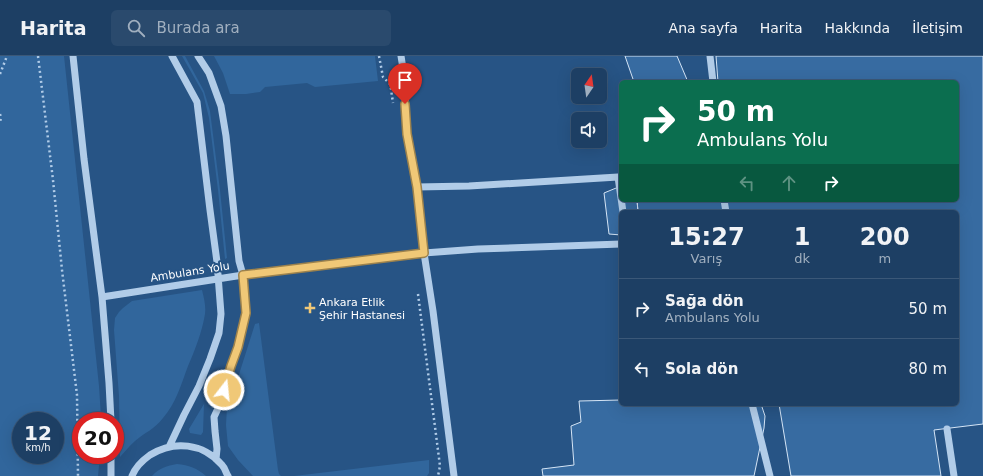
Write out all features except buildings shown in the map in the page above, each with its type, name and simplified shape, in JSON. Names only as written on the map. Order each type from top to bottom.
[{"type":"lane","points":[[73,56],[84,159],[102,297],[111,412]]},
{"type":"lane","points":[[169,447],[199,386],[210,359],[219,333],[220,314],[219,279],[197,102],[172,56]]},
{"type":"lane","points":[[198,56],[208,73],[221,106],[226,136],[239,261],[243,275],[246,313],[238,347],[221,402],[214,417],[216,459]]},
{"type":"lane","points":[[401,56],[404,74],[407,134],[417,187],[424,253],[454,476]]},
{"type":"lane","points":[[710,56],[712,80]]},
{"type":"lane","points":[[417,187],[469,186],[618,177],[619,184]]},
{"type":"lane","name":"Ambulans Yolu","points":[[102,297],[243,275],[424,253],[478,249],[619,244]]},
{"type":"lane","points":[[752,406],[770,476]]},
{"type":"lane","points":[[947,429],[954,476]]},
{"type":"lane","points":[[132,476],[144,459],[159,450],[176,445],[193,447],[210,454],[223,466],[228,476]]},
{"type":"lane","points":[[111,464],[111,476]]},
{"type":"path","points":[[0,74],[7,56]]},
{"type":"path","points":[[38,56],[53,180],[63,285],[77,395],[78,476]]},
{"type":"path","points":[[0,114],[0,122]]},
{"type":"shaded area","points":[[0,56],[64,56],[101,412],[72,412],[72,464],[99,464],[98,476],[0,476]]},
{"type":"shaded area","points":[[182,56],[185,56],[204,91],[210,111],[227,258],[225,259],[209,118],[203,93]]},
{"type":"shaded area","points":[[214,56],[375,56],[378,81],[315,87],[307,83],[265,87],[260,92],[246,94],[230,94],[223,73]]},
{"type":"shaded area","points":[[202,290],[205,302],[205,314],[196,347],[175,400],[168,412],[160,422],[135,441],[124,453],[124,412],[119,412],[114,330],[115,318],[123,308],[132,301]]},
{"type":"shaded area","points":[[259,323],[278,470],[281,476],[253,476],[238,460],[228,446],[226,425],[227,407],[255,324]]},
{"type":"shaded area","points":[[204,404],[203,432],[201,435],[190,433],[189,429]]},
{"type":"shaded area","points":[[429,460],[429,473],[427,476],[294,476]]},
{"type":"shaded area","points":[[177,464],[193,467],[206,476],[152,476],[163,468]]},
{"type":"place","name":"Ankara Etlik Şehir Hastanesi","points":[[310,308]]},
{"type":"route","points":[[224,390],[238,347],[246,313],[243,275],[424,253],[417,187],[407,134],[405,104]]}]
